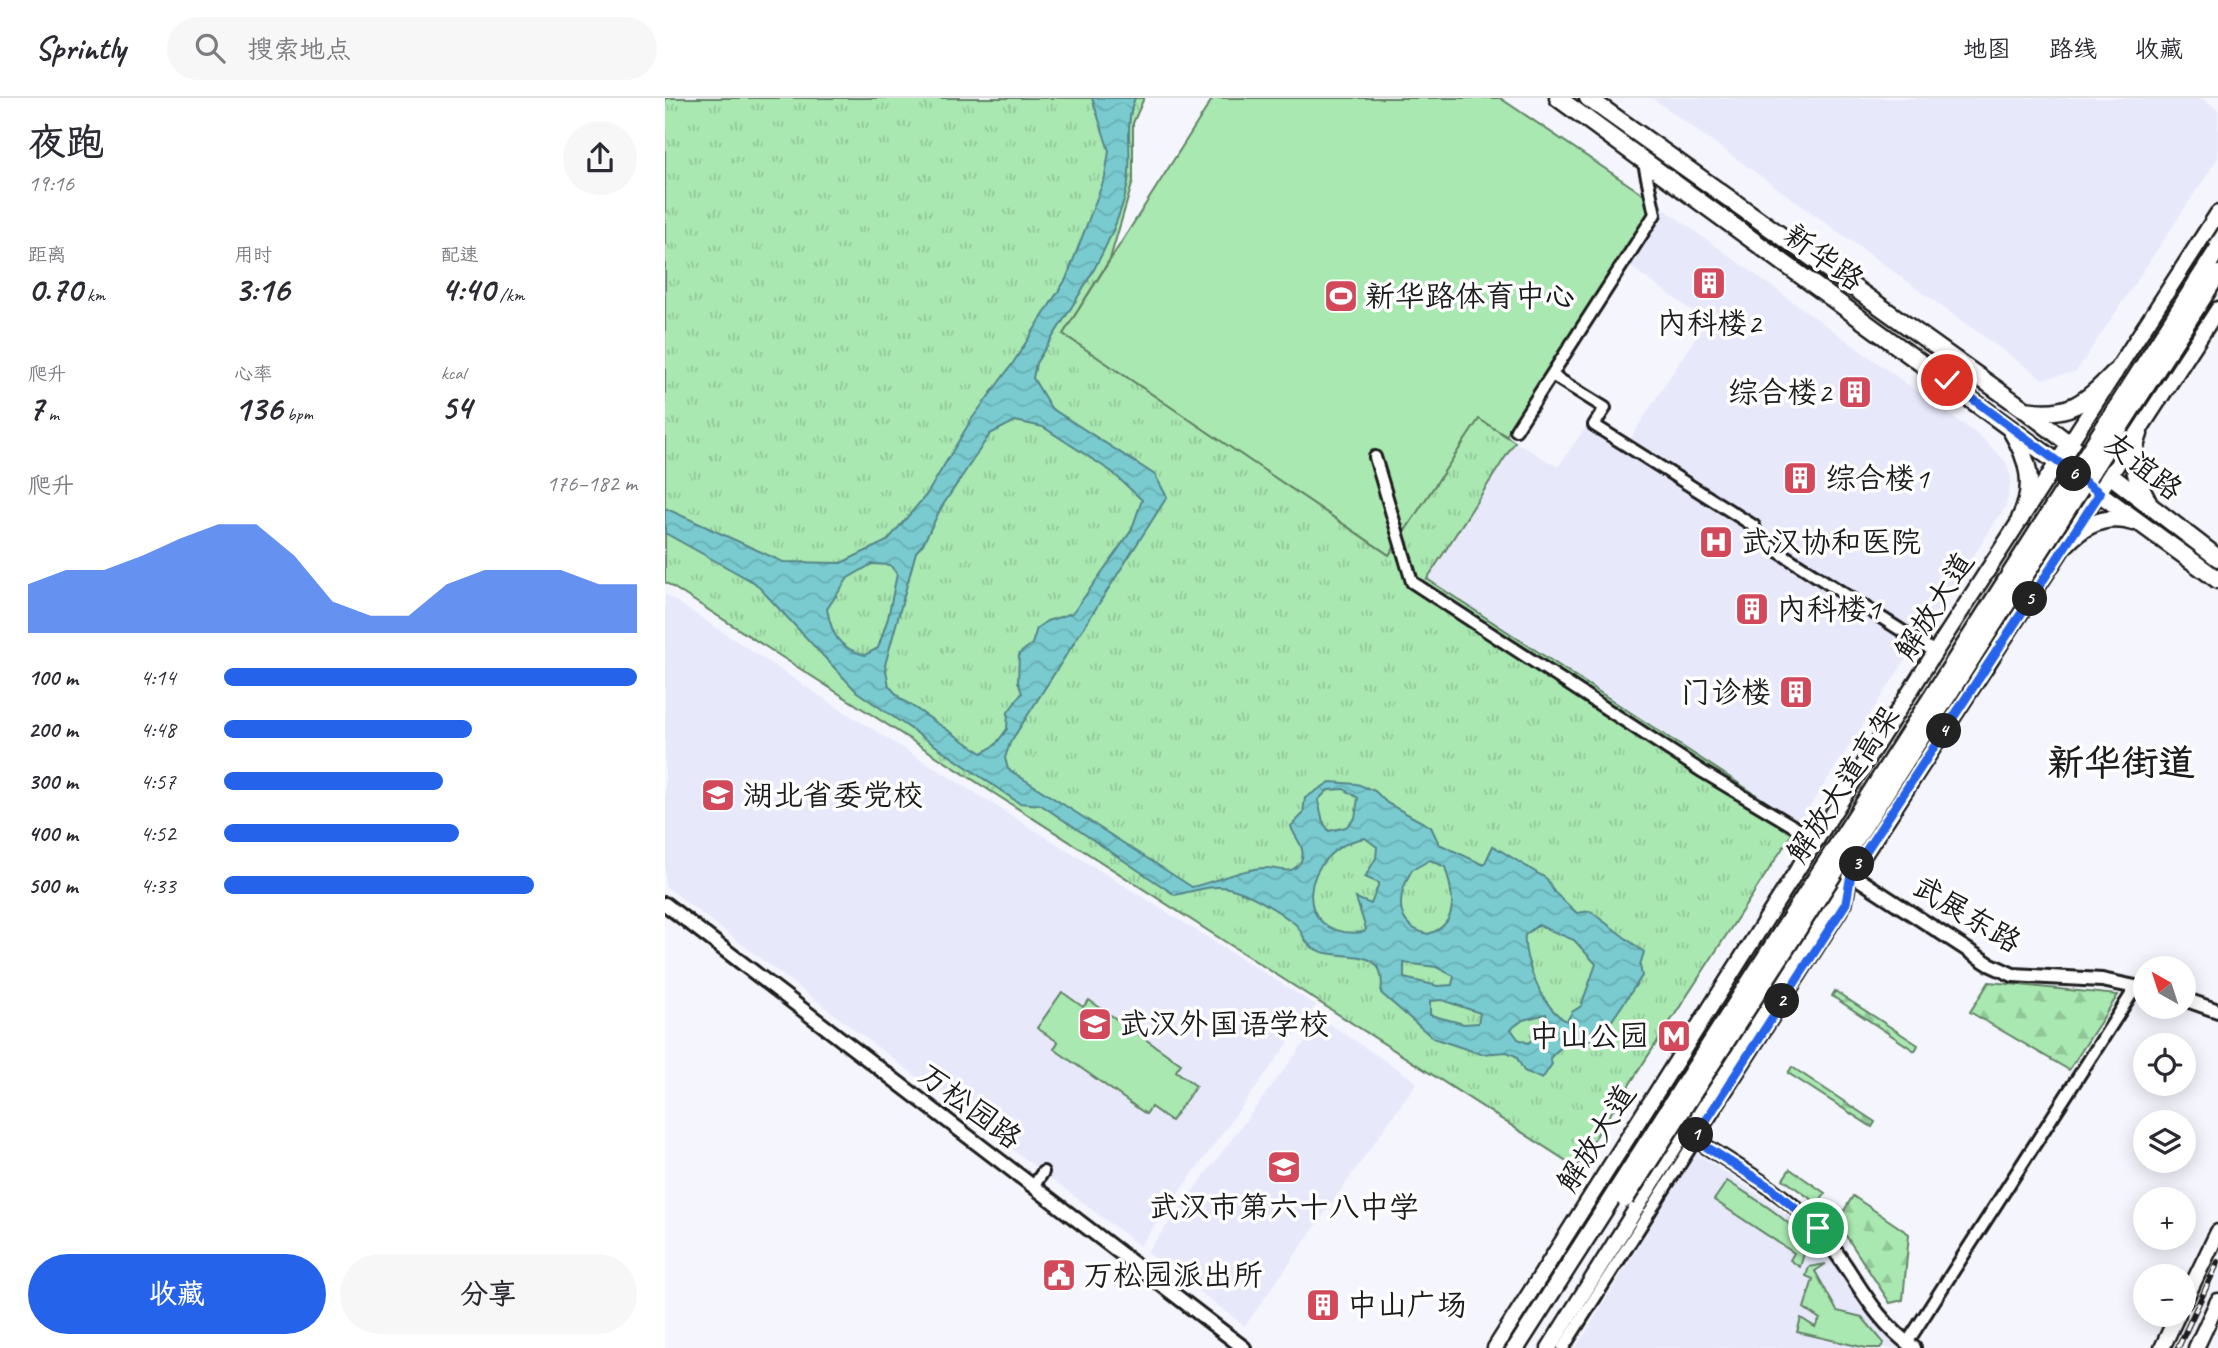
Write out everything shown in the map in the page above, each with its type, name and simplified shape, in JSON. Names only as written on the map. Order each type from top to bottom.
[{"type":"main road","name":"新华路","points":[[1558,98],[2057,461]]},
{"type":"main road","name":"新华路","points":[[1588,98],[2068,444]]},
{"type":"main road","name":"解放大道","points":[[1495,1348],[1935,652],[2218,213]]},
{"type":"main road","name":"解放大道高架","points":[[1516,1348],[2218,249]]},
{"type":"main road","name":"解放大道高架","points":[[1529,1348],[2218,274]]},
{"type":"main road","points":[[1549,1348],[1689,1135],[1851,874],[2218,309]]},
{"type":"main road","points":[[2024,410],[2046,413],[2077,405],[2092,396],[2114,373]]},
{"type":"main road","points":[[2008,425],[2020,446],[2030,476],[2027,505],[2020,519]]},
{"type":"main road","points":[[2139,434],[2133,449],[2134,473],[2153,510]]},
{"type":"main road","name":"友谊路","points":[[2068,444],[2218,558]]},
{"type":"main road","name":"友谊路","points":[[2057,461],[2218,580]]},
{"type":"main road","points":[[2067,543],[2089,525],[2105,519],[2117,518],[2145,526]]},
{"type":"main road","points":[[2196,1278],[2218,1232]]},
{"type":"main road","points":[[2196,1348],[2218,1301]]},
{"type":"main road","points":[[2162,1348],[2172,1327]]},
{"type":"street","points":[[1516,430],[1655,214],[1643,159]]},
{"type":"street","points":[[1552,375],[1605,408],[1594,425],[1755,526],[1757,538],[1935,652]]},
{"type":"street","points":[[1375,457],[1412,582],[1703,772],[1818,841]]},
{"type":"street","name":"武展东路","points":[[1851,874],[1989,964],[2013,975],[2102,980],[2133,986]]},
{"type":"street","name":"万松园路","points":[[665,904],[1244,1348]]},
{"type":"street","points":[[1563,1348],[1689,1135],[1771,1188],[1803,1214],[1829,1242],[1880,1320],[1910,1346],[2133,1000]]},
{"type":"street","points":[[2196,1003],[2218,1011]]},
{"type":"street","points":[[1033,1187],[1043,1172]]},
{"type":"shaded area","points":[[1652,98],[2202,98],[2218,110],[2218,158],[2076,372],[2043,379]]},
{"type":"shaded area","name":"武汉协和医院","points":[[1656,203],[1982,438],[2006,462],[2011,479],[2006,506],[1799,823],[1427,579],[1515,442],[1506,436],[1558,467],[1591,419],[1628,442],[1706,321],[1620,259]]},
{"type":"shaded area","points":[[665,594],[832,704],[1316,1005],[1140,1246],[665,886]]},
{"type":"shaded area","name":"武汉市第六十八中学","points":[[1322,1019],[1417,1082],[1245,1326],[1147,1252]]},
{"type":"shaded area","points":[[1696,1153],[1777,1207],[1801,1228],[1832,1262],[1886,1334],[1905,1348],[1576,1348]]},
{"type":"green space","name":"中山公园","points":[[665,98],[1144,98],[1133,123],[1133,181],[1110,259],[1063,334],[1389,555],[1479,419],[1515,442],[1427,579],[1799,823],[1576,1167],[665,582]]},
{"type":"green space","name":"新华路体育中心","points":[[1213,98],[1500,98],[1656,203],[1506,436],[1479,419],[1389,555],[1063,334]]},
{"type":"green space","points":[[1989,982],[2118,995],[2069,1070],[1970,1012]]},
{"type":"green space","points":[[1835,991],[1918,1045],[1915,1051],[1832,996]]},
{"type":"green space","points":[[1062,992],[1083,1007],[1089,1000],[1181,1064],[1176,1071],[1196,1086],[1171,1121],[1151,1107],[1146,1114],[1054,1049],[1058,1042],[1037,1028]]},
{"type":"green space","points":[[1792,1067],[1875,1122],[1872,1127],[1788,1073]]},
{"type":"green space","points":[[1790,1169],[1825,1193],[1818,1204],[1783,1179]]},
{"type":"green space","points":[[1727,1181],[1783,1219],[1801,1237],[1806,1247],[1800,1267],[1790,1260],[1794,1253],[1714,1200]]},
{"type":"green space","points":[[1853,1196],[1909,1234],[1903,1300],[1890,1303],[1837,1222]]},
{"type":"green space","points":[[1826,1264],[1815,1271],[1837,1311],[1862,1317],[1884,1343],[1880,1348],[1866,1348],[1797,1332],[1801,1318],[1815,1327],[1820,1319],[1804,1308],[1813,1279],[1806,1276],[1809,1267]]},
{"type":"water","points":[[1092,98],[1135,98],[1130,120],[1129,176],[1120,211],[1101,257],[1036,363],[1033,378],[1051,408],[1155,475],[1167,497],[1010,743],[1005,758],[1008,769],[1192,887],[1259,868],[1294,869],[1301,861],[1302,851],[1291,826],[1303,814],[1305,798],[1330,782],[1357,784],[1375,791],[1387,803],[1431,827],[1439,844],[1484,865],[1493,846],[1547,879],[1554,892],[1577,913],[1590,911],[1644,952],[1640,965],[1642,976],[1598,1041],[1577,1040],[1560,1048],[1550,1058],[1552,1064],[1542,1079],[1524,1071],[1516,1056],[1507,1052],[1481,1054],[1433,1038],[1381,993],[1381,977],[1377,966],[1370,960],[1313,948],[1294,923],[1254,897],[1222,887],[1175,895],[1041,805],[1019,803],[857,692],[755,583],[665,533],[665,508],[783,562],[841,563],[887,541],[927,494],[971,420],[1013,363],[1066,279],[1105,177],[1109,151]],"holes":[[[1015,421],[1043,427],[1112,472],[1142,500],[1131,531],[1073,613],[1047,621],[1037,628],[1032,644],[1019,654],[1018,682],[1022,693],[1008,712],[1007,729],[995,745],[982,753],[900,698],[889,686],[885,665],[916,552],[923,544],[941,508],[990,434]],[[872,564],[890,565],[897,574],[888,618],[878,648],[865,655],[842,644],[834,633],[827,609],[848,578]],[[1344,789],[1358,798],[1355,818],[1346,827],[1329,831],[1323,822],[1318,800],[1328,790]],[[1365,838],[1377,847],[1376,858],[1365,877],[1379,883],[1371,904],[1356,898],[1366,929],[1364,932],[1340,931],[1323,923],[1314,909],[1311,892],[1316,875],[1326,859],[1343,846]],[[1430,860],[1445,867],[1452,906],[1446,923],[1439,929],[1428,934],[1417,930],[1404,917],[1401,899],[1412,870]],[[1538,925],[1574,940],[1596,964],[1581,1006],[1572,1012],[1567,1021],[1550,1007],[1543,996],[1531,970],[1525,935]],[[1404,963],[1436,967],[1454,976],[1452,985],[1438,986],[1404,978]],[[1442,1000],[1480,1013],[1478,1023],[1464,1024],[1430,1015],[1430,1001]],[[1546,1014],[1549,1026],[1528,1043],[1518,1039],[1511,1029],[1523,1020]]]},
{"type":"railway","points":[[2178,1348],[2218,1262]]},
{"type":"place","name":"内科楼2","points":[[1709,283]]},
{"type":"place","name":"新华路体育中心","points":[[1341,296]]},
{"type":"place","name":"综合楼2","points":[[1855,392]]},
{"type":"place","name":"综合楼1","points":[[1800,478]]},
{"type":"place","name":"武汉协和医院","points":[[1716,542]]},
{"type":"place","name":"内科楼1","points":[[1752,609]]},
{"type":"place","name":"门诊楼","points":[[1796,692]]},
{"type":"place","name":"湖北省委党校","points":[[718,795]]},
{"type":"place","name":"武汉外国语学校","points":[[1095,1024]]},
{"type":"place","name":"中山公园","points":[[1674,1036]]},
{"type":"place","name":"武汉市第六十八中学","points":[[1284,1167]]},
{"type":"place","name":"万松园派出所","points":[[1059,1275]]},
{"type":"place","name":"中山广场","points":[[1323,1305]]},
{"type":"district","name":"新华街道","points":[[2121,762]]},
{"type":"route","points":[[1818,1228],[1771,1188],[1694,1139],[1846,903],[1851,874],[2100,493],[1947,380]]}]
